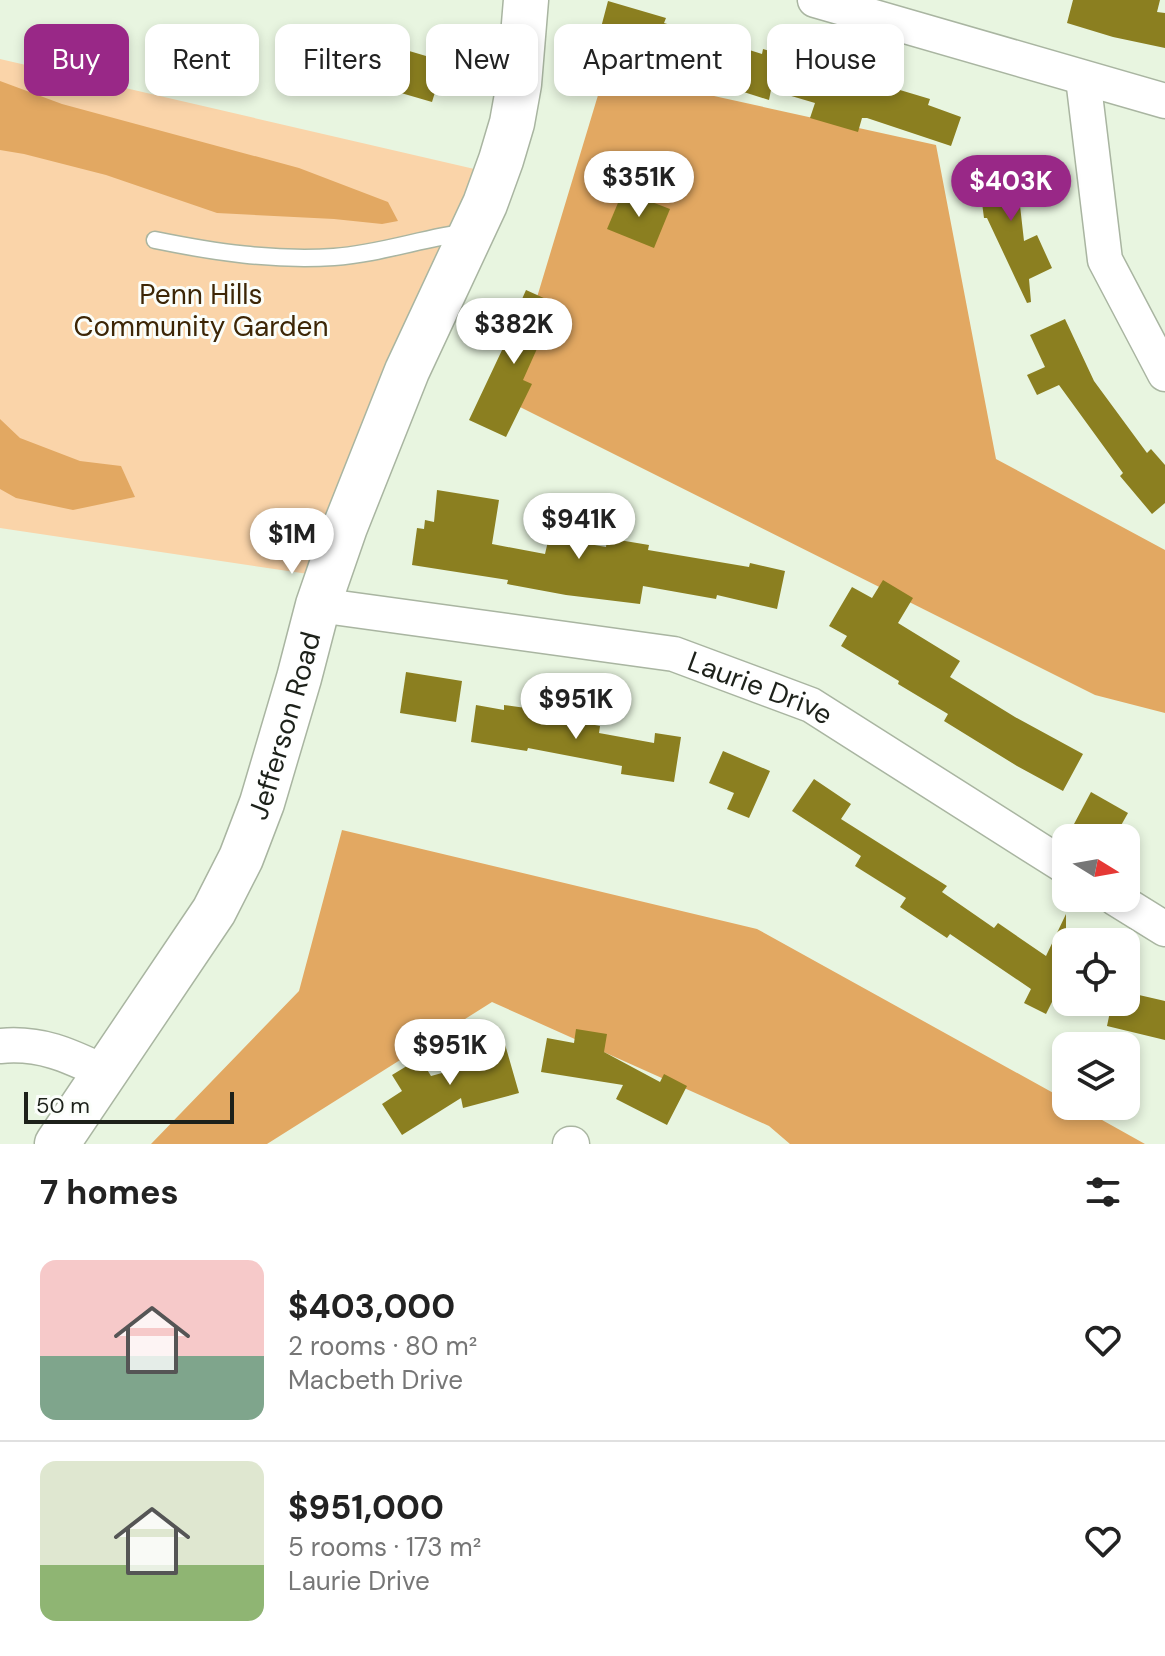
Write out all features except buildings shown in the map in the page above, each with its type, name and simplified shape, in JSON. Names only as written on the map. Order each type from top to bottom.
[{"type":"street","name":"Jefferson Road","points":[[57,1144],[214,911],[241,858],[262,803],[318,605],[345,527],[407,371],[485,204],[512,123],[519,84],[526,0]]},
{"type":"street","points":[[815,0],[1165,101]]},
{"type":"street","points":[[1083,78],[1105,260],[1165,374]]},
{"type":"street","name":"Laurie Drive","points":[[318,605],[674,654],[811,705],[1052,858]]},
{"type":"street","points":[[1138,912],[1165,929]]},
{"type":"street","points":[[0,1046],[48,1048],[106,1073]]},
{"type":"lane","points":[[155,240],[217,252],[269,257],[335,257],[473,231]]},
{"type":"green space","name":"Penn Hills Community Garden","points":[[0,59],[24,65],[24,96],[129,96],[129,89],[145,93],[145,96],[160,96],[496,174],[315,575],[0,528]]},
{"type":"shaded area","points":[[0,81],[24,90],[24,96],[40,96],[299,168],[388,202],[398,221],[382,224],[217,213],[106,175],[0,150]]},
{"type":"shaded area","points":[[598,96],[714,96],[936,145],[996,459],[1165,550],[1165,713],[1095,695],[506,400]]},
{"type":"shaded area","points":[[0,419],[20,438],[80,461],[121,466],[135,497],[73,510],[16,498],[0,489]]},
{"type":"shaded area","points":[[342,830],[757,929],[1052,1092],[1052,1120],[1102,1120],[1145,1144],[790,1144],[769,1126],[492,1002],[267,1144],[151,1144],[299,991]]}]
